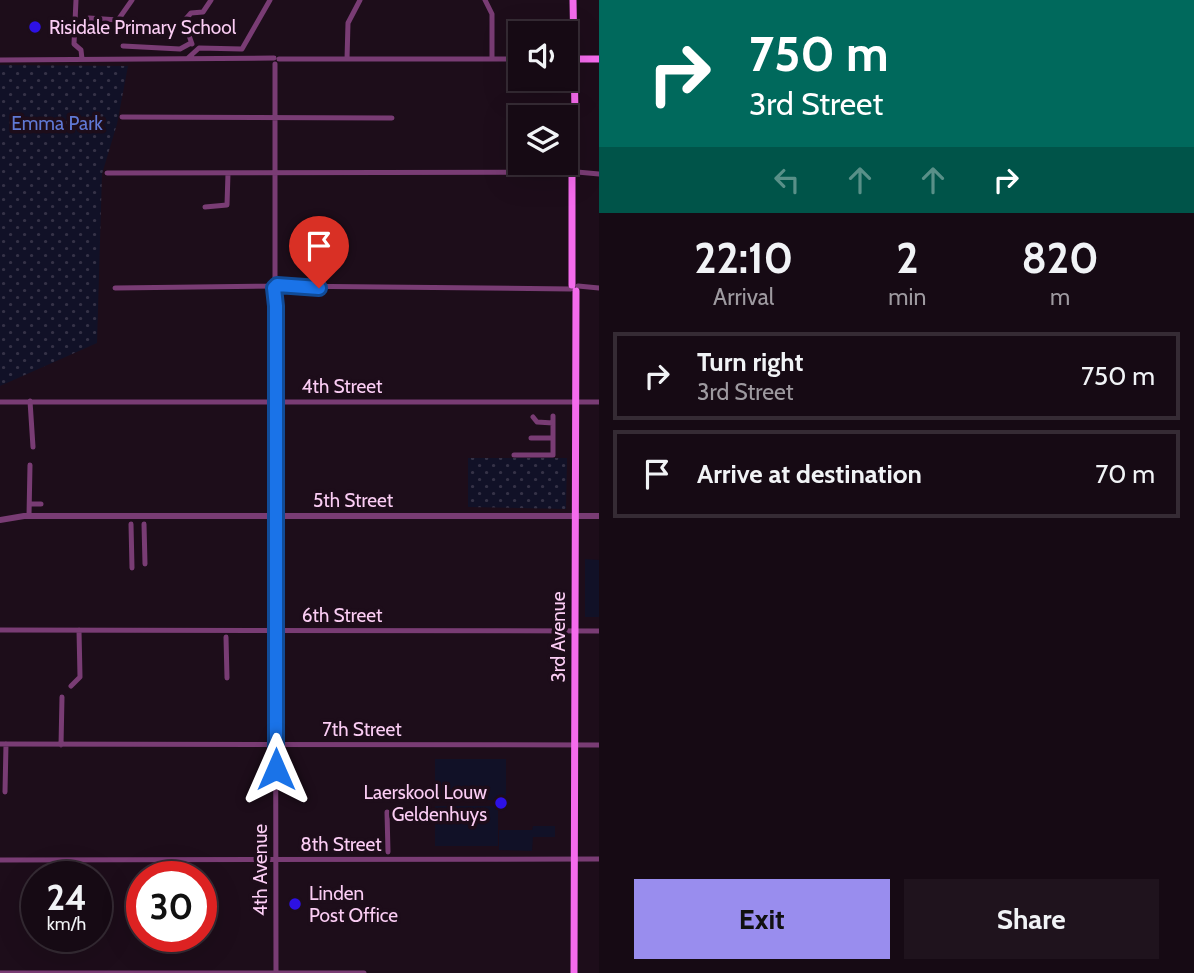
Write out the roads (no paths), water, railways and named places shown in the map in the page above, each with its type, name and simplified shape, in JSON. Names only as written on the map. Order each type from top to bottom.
[{"type":"main road","name":"3rd Avenue","points":[[572,21],[573,0]]},
{"type":"main road","points":[[578,59],[599,60]]},
{"type":"main road","name":"3rd Avenue","points":[[574,175],[574,973]]},
{"type":"street","points":[[76,0],[74,44],[82,50],[82,59]]},
{"type":"street","points":[[89,18],[118,20],[132,0]]},
{"type":"street","points":[[196,49],[191,43],[184,21],[191,13],[203,12],[211,0]]},
{"type":"street","points":[[188,58],[196,49],[242,49],[270,0]]},
{"type":"street","points":[[347,59],[348,23],[360,0]]},
{"type":"street","points":[[485,0],[492,14],[492,60]]},
{"type":"street","points":[[123,46],[180,49],[191,43]]},
{"type":"street","points":[[0,60],[188,58],[263,59],[277,62],[290,59],[508,59]]},
{"type":"street","name":"4th Avenue","points":[[276,973],[277,62]]},
{"type":"street","points":[[122,117],[392,118]]},
{"type":"street","points":[[107,173],[508,173]]},
{"type":"street","points":[[205,207],[227,205],[228,173]]},
{"type":"street","points":[[578,174],[599,174]]},
{"type":"street","points":[[115,288],[599,288]]},
{"type":"street","points":[[30,401],[33,447]]},
{"type":"street","name":"4th Street","points":[[0,402],[599,402]]},
{"type":"street","points":[[514,455],[553,455],[553,419],[537,422],[533,417]]},
{"type":"street","points":[[531,438],[553,438]]},
{"type":"street","points":[[27,516],[30,504],[30,465]]},
{"type":"street","points":[[30,504],[41,504]]},
{"type":"street","name":"5th Street","points":[[0,518],[599,516]]},
{"type":"street","points":[[131,524],[132,568]]},
{"type":"street","points":[[144,524],[145,564]]},
{"type":"street","name":"6th Street","points":[[0,630],[599,631]]},
{"type":"street","points":[[71,686],[80,677],[79,630]]},
{"type":"street","points":[[226,637],[227,678]]},
{"type":"street","points":[[61,745],[62,697]]},
{"type":"street","points":[[3,744],[5,792]]},
{"type":"street","name":"7th Street","points":[[3,744],[599,745]]},
{"type":"street","points":[[387,812],[388,852]]},
{"type":"street","name":"8th Street","points":[[0,860],[599,859]]},
{"type":"street","points":[[0,972],[365,973]]},
{"type":"place","name":"Risidale Primary School","points":[[35,27]]},
{"type":"place","name":"Laerskool Louw Geldenhuys","points":[[501,803]]},
{"type":"place","name":"Linden Post Office","points":[[295,904]]},
{"type":"park label","name":"Emma Park","points":[[57,123]]}]
